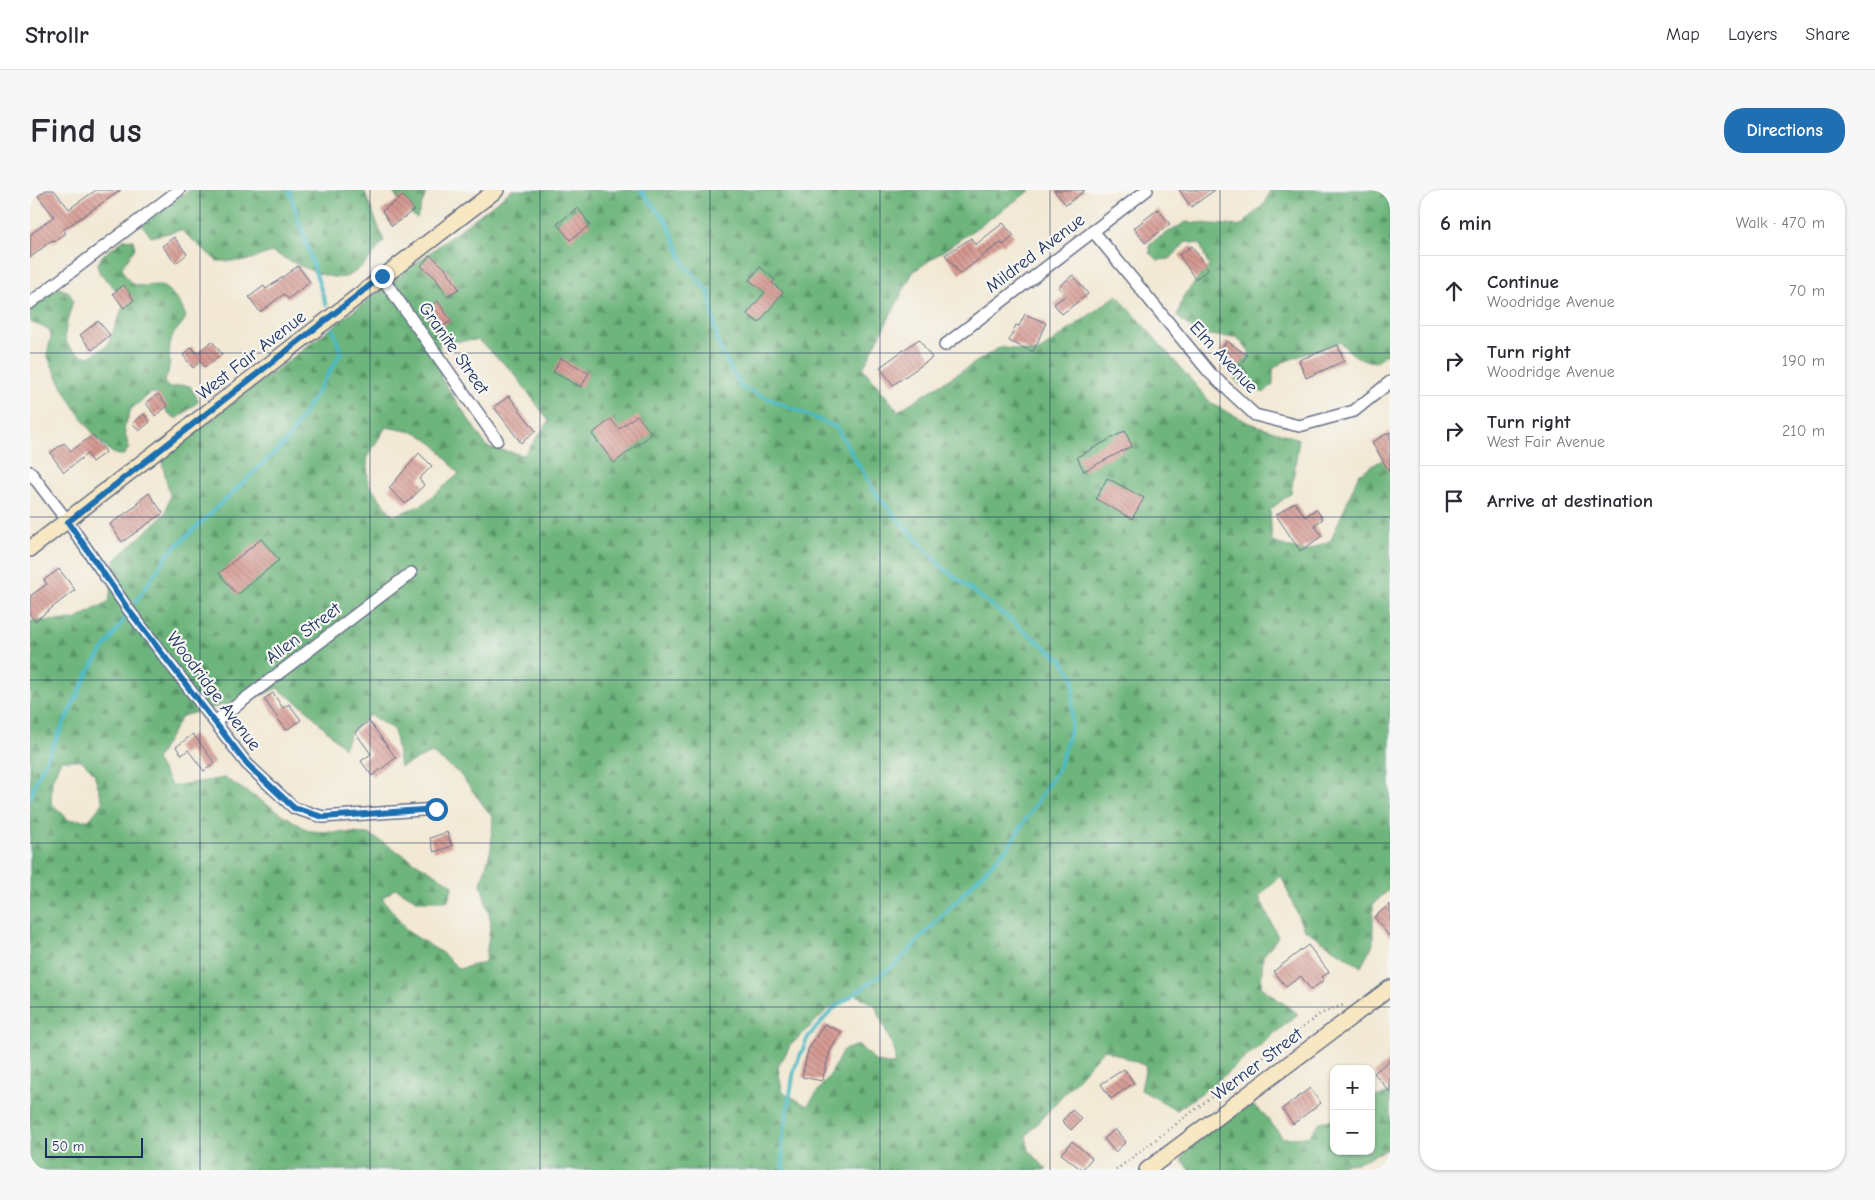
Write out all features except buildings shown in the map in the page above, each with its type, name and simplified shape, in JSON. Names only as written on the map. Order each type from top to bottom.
[{"type":"street","points":[[30,303],[179,190]]},
{"type":"street","name":"West Fair Avenue","points":[[30,549],[68,522],[382,276],[496,190]]},
{"type":"street","name":"Mildred Avenue","points":[[945,345],[1147,190]]},
{"type":"street","name":"Elm Avenue","points":[[1093,231],[1210,373],[1255,415],[1299,426],[1354,411],[1390,382]]},
{"type":"street","name":"Granite Street","points":[[382,276],[497,440]]},
{"type":"street","name":"Woodridge Avenue","points":[[30,472],[68,522],[128,609],[216,721],[247,764],[294,808],[323,817],[436,809]]},
{"type":"street","name":"Allen Street","points":[[216,721],[412,573]]},
{"type":"street","name":"Werner Street","points":[[1147,1170],[1390,988]]},
{"type":"path","points":[[1116,1170],[1320,1014],[1346,1004]]},
{"type":"green space","points":[[189,190],[364,190],[384,241],[359,269],[341,278],[331,277],[310,270],[272,252],[245,261],[217,261],[181,230],[151,237],[142,225]]},
{"type":"green space","points":[[391,190],[427,190],[417,218],[408,212]]},
{"type":"green space","points":[[512,190],[1031,190],[913,272],[863,368],[898,411],[1000,347],[1037,353],[1117,295],[1212,404],[1249,423],[1299,439],[1291,493],[1270,510],[1272,542],[1305,552],[1331,540],[1359,474],[1390,455],[1390,889],[1373,904],[1373,944],[1361,967],[1303,928],[1281,875],[1259,897],[1278,937],[1263,956],[1261,987],[1298,1014],[1210,1087],[1177,1110],[1141,1090],[1146,1066],[1104,1049],[1026,1136],[1029,1150],[1047,1170],[30,1170],[30,659],[33,657],[32,649],[30,648],[30,621],[75,620],[109,601],[115,560],[165,514],[170,496],[161,458]],"holes":[[[478,340],[513,372],[549,421],[524,455],[487,447],[441,378],[439,342]],[[386,427],[418,433],[436,446],[459,474],[422,505],[393,516],[368,483],[367,457]],[[277,688],[306,709],[344,748],[351,732],[370,715],[394,730],[400,767],[432,753],[459,773],[493,818],[491,849],[481,884],[491,922],[485,962],[459,969],[442,953],[407,931],[382,898],[396,888],[418,901],[448,901],[453,885],[369,834],[309,831],[225,778],[172,786],[156,760],[182,716],[262,695]],[[61,760],[81,760],[94,773],[103,803],[89,820],[69,820],[51,803],[52,780]],[[855,994],[875,1005],[895,1052],[895,1065],[876,1062],[859,1045],[843,1050],[832,1072],[807,1106],[782,1091],[778,1067],[790,1046],[829,1008]]]},
{"type":"green space","points":[[1270,190],[1390,190],[1390,350],[1376,362],[1356,356],[1340,342],[1283,362],[1273,369],[1273,384],[1264,393],[1242,385],[1235,380],[1233,375],[1250,353],[1237,337],[1211,335],[1197,331],[1177,316],[1184,295],[1209,266],[1200,244],[1186,242],[1170,259],[1158,260],[1150,253],[1150,243],[1186,222],[1241,226],[1266,202]]},
{"type":"green space","points":[[125,239],[133,240],[135,248],[122,267],[128,280],[142,286],[161,285],[176,299],[186,317],[172,337],[169,370],[164,382],[169,388],[183,385],[190,386],[199,401],[177,419],[168,413],[157,394],[151,393],[131,409],[124,429],[129,448],[124,455],[118,455],[114,454],[104,445],[84,422],[51,365],[47,354],[51,337],[50,330],[30,322],[30,310],[46,295],[59,288],[69,292],[73,300],[65,334],[70,348],[77,353],[89,357],[107,346],[123,307],[122,295],[100,274],[97,265],[103,255]]},
{"type":"green space","points":[[1390,1093],[1390,1148],[1375,1155],[1375,1110],[1375,1097]]},
{"type":"green space","points":[[1252,1105],[1264,1114],[1283,1138],[1308,1137],[1320,1122],[1330,1120],[1330,1155],[1374,1155],[1356,1163],[1341,1165],[1333,1170],[1190,1170],[1182,1161],[1186,1153],[1202,1136],[1223,1121]]},
{"type":"waterway","points":[[289,190],[326,305]]},
{"type":"waterway","points":[[640,190],[667,222],[685,265],[709,292],[718,345],[741,387],[836,427],[878,497],[942,567],[1062,660],[1074,678],[1071,728],[1058,769],[1009,846],[897,963],[832,1010],[808,1037],[794,1070],[782,1144],[783,1170]]},
{"type":"waterway","points":[[136,602],[168,554],[287,441],[341,353],[333,328]]},
{"type":"waterway","points":[[30,800],[36,781],[90,669],[124,620]]},
{"type":"route","points":[[382,276],[68,522],[128,609],[216,721],[247,764],[294,808],[323,817],[436,809]]}]
